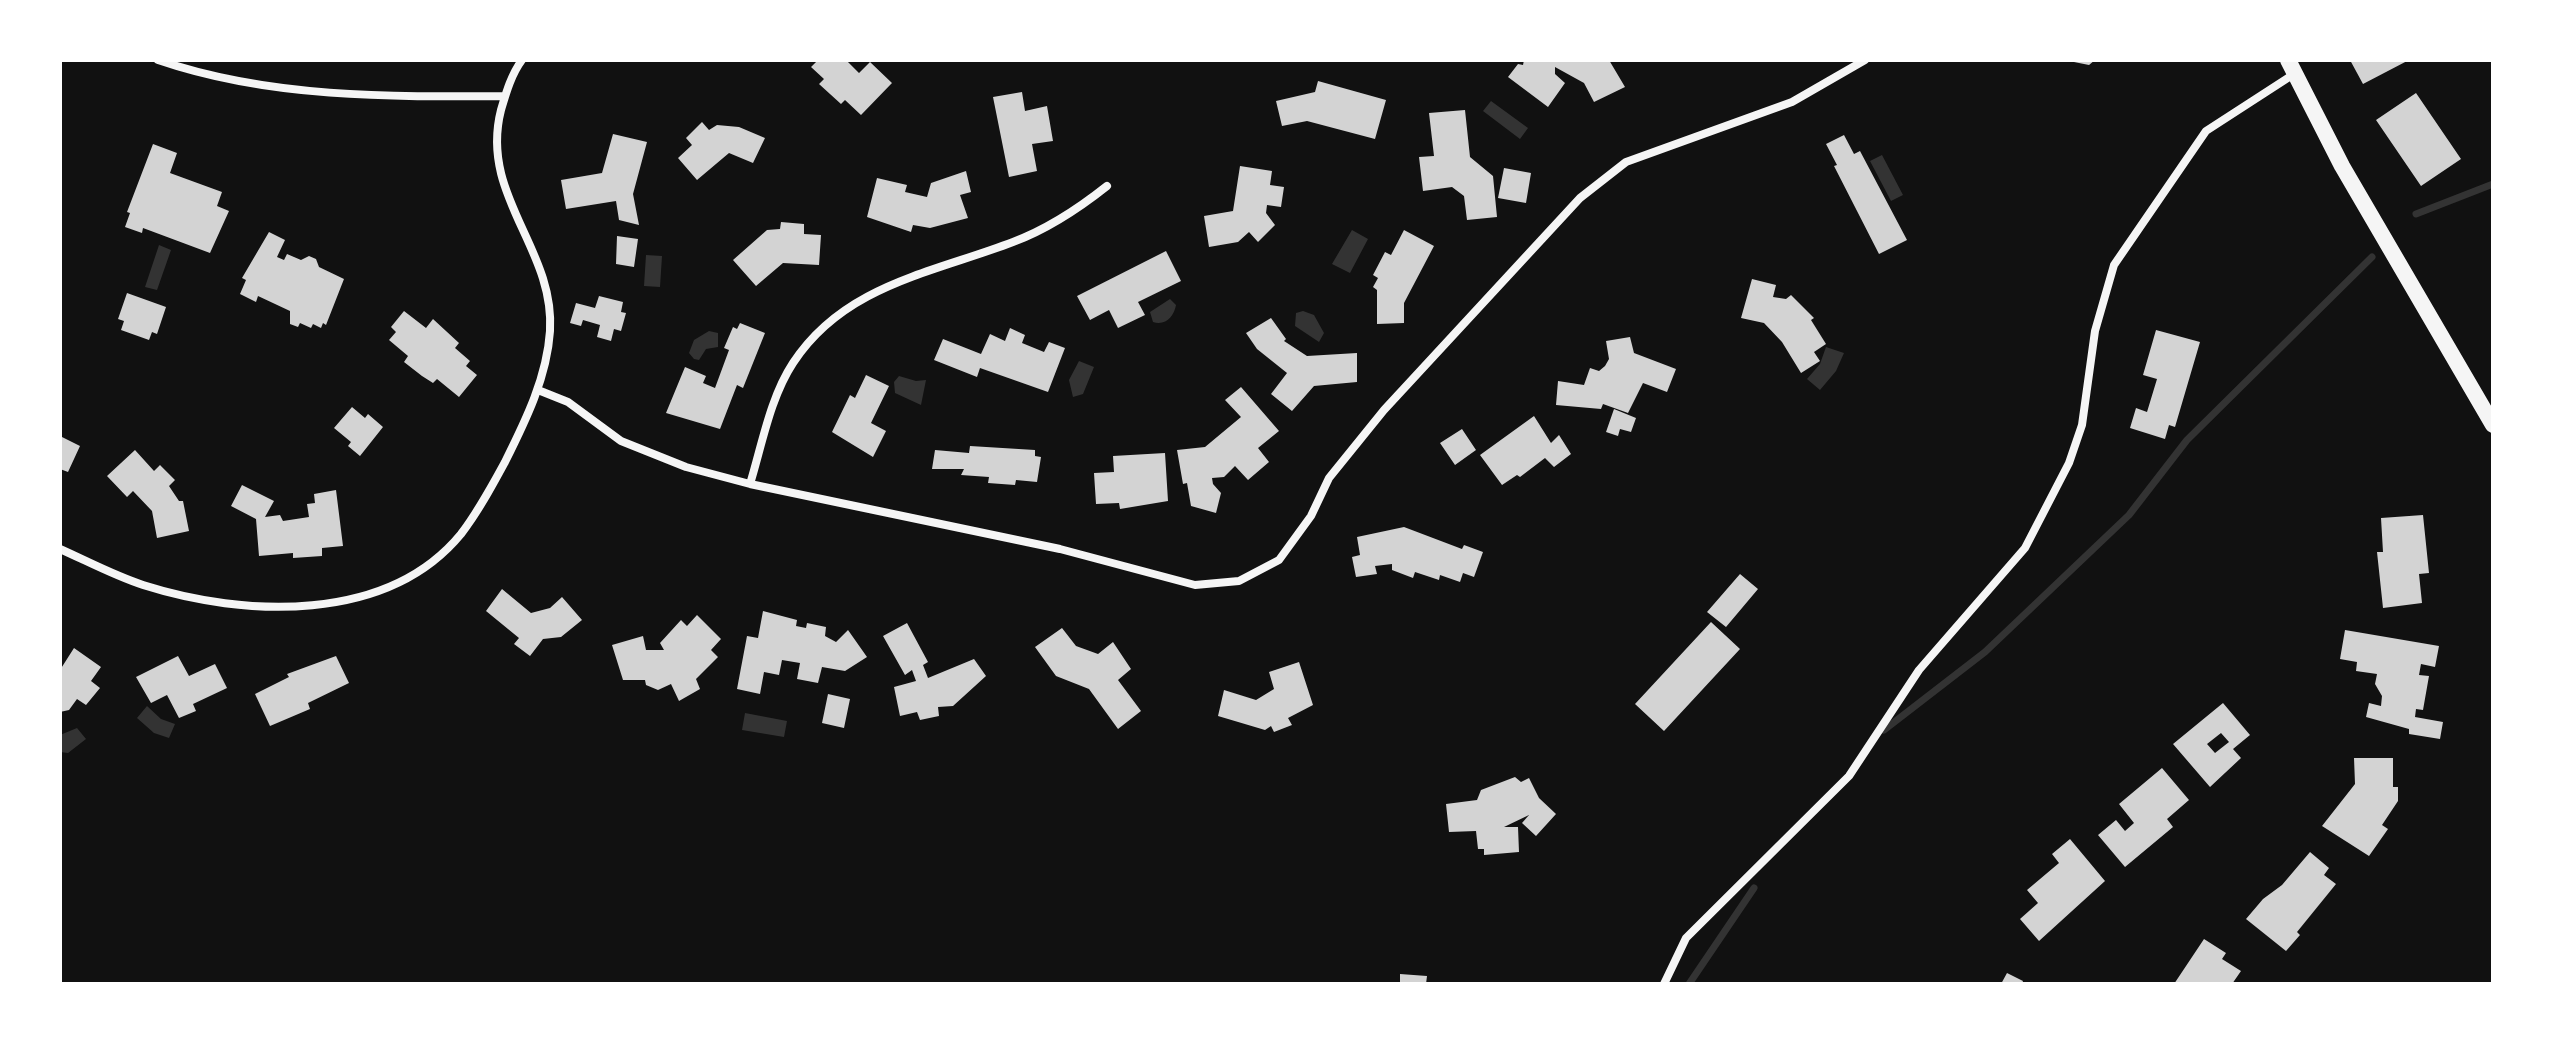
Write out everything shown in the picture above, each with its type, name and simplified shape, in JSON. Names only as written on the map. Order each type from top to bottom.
[{"type":"main road","points":[[2291,67],[2374,221],[2493,425]]},
{"type":"street","points":[[158,60],[190,71],[247,82],[369,97],[505,96]]},
{"type":"street","points":[[61,552],[140,584],[189,598],[228,604],[300,605],[373,593],[421,570],[461,534],[490,490],[538,390],[546,359],[550,316],[542,273],[504,190],[498,165],[497,129],[505,96],[522,60]]},
{"type":"street","points":[[538,390],[568,402],[603,429],[651,455],[750,484],[974,529],[1195,585],[1239,581],[1279,560],[1311,516],[1329,478],[1384,410],[1580,198],[1626,162],[1792,102],[1865,60]]},
{"type":"street","points":[[1664,984],[1686,938],[1849,776],[1919,670],[2025,548],[2064,476],[2082,425],[2092,371],[2095,331],[2114,265],[2206,131],[2291,67]]},
{"type":"street","points":[[750,484],[779,389],[800,354],[826,323],[871,293],[1049,226],[1107,186]]},
{"type":"shaded area","points":[[1491,101],[1528,128],[1520,139],[1483,111]]},
{"type":"shaded area","points":[[1882,155],[1903,195],[1891,201],[1870,161]]},
{"type":"shaded area","points":[[1352,230],[1368,239],[1350,273],[1332,264]]},
{"type":"shaded area","points":[[159,245],[171,250],[157,290],[145,287]]},
{"type":"shaded area","points":[[646,255],[662,256],[660,287],[644,286]]},
{"type":"shaded area","points":[[1170,299],[1176,305],[1171,316],[1162,323],[1153,322],[1150,312]]},
{"type":"shaded area","points":[[1303,311],[1314,315],[1324,333],[1319,342],[1295,326],[1296,313]]},
{"type":"shaded area","points":[[709,331],[718,333],[718,347],[706,349],[699,360],[694,359],[689,353],[694,340]]},
{"type":"shaded area","points":[[1826,347],[1844,353],[1836,371],[1820,390],[1807,379],[1820,364]]},
{"type":"shaded area","points":[[1079,361],[1094,367],[1083,394],[1073,397],[1069,380]]},
{"type":"shaded area","points":[[899,376],[916,381],[926,380],[921,405],[895,393],[894,382]]},
{"type":"shaded area","points":[[147,706],[161,719],[175,724],[169,738],[154,733],[137,718]]},
{"type":"shaded area","points":[[745,713],[787,721],[784,737],[742,730]]},
{"type":"shaded area","points":[[77,728],[86,739],[68,753],[60,752],[60,735]]},
{"type":"building","points":[[818,60],[846,60],[859,73],[870,62],[892,83],[861,115],[845,100],[841,104],[819,84],[824,79],[811,67]]},
{"type":"building","points":[[1524,60],[1609,60],[1625,87],[1594,102],[1584,83],[1555,67],[1555,74],[1565,83],[1548,107],[1508,77],[1518,64],[1523,65]]},
{"type":"building","points":[[2064,60],[2095,60],[2089,65]]},
{"type":"building","points":[[2350,60],[2409,60],[2363,84]]},
{"type":"building","points":[[1318,81],[1386,100],[1375,139],[1307,121],[1282,126],[1276,101],[1315,92]]},
{"type":"building","points":[[1022,92],[1025,111],[1047,106],[1053,141],[1032,144],[1037,171],[1009,177],[993,97]]},
{"type":"building","points":[[2416,93],[2461,159],[2421,186],[2376,120]]},
{"type":"building","points":[[1465,110],[1470,157],[1493,176],[1497,217],[1467,220],[1464,196],[1452,187],[1423,191],[1419,157],[1434,156],[1429,113]]},
{"type":"building","points":[[702,122],[709,130],[717,125],[739,127],[765,138],[753,163],[729,153],[697,180],[678,158],[692,145],[686,138]]},
{"type":"building","points":[[613,134],[647,142],[633,194],[639,225],[619,220],[616,201],[566,209],[561,180],[602,173]]},
{"type":"building","points":[[1844,135],[1854,154],[1860,151],[1907,240],[1879,254],[1826,144]]},
{"type":"building","points":[[153,144],[177,153],[170,173],[222,192],[217,206],[229,211],[210,253],[143,228],[142,233],[125,227],[130,213],[127,212]]},
{"type":"building","points":[[1240,166],[1272,171],[1270,185],[1284,187],[1281,207],[1267,205],[1266,213],[1275,225],[1258,242],[1249,232],[1238,242],[1209,247],[1204,216],[1233,211]]},
{"type":"building","points":[[1504,168],[1531,173],[1526,203],[1498,198]]},
{"type":"building","points":[[966,171],[971,192],[960,195],[968,218],[930,228],[913,225],[911,232],[867,217],[877,178],[907,185],[905,192],[927,197],[931,183]]},
{"type":"building","points":[[781,222],[804,224],[804,234],[821,235],[819,265],[783,263],[756,286],[733,260],[767,230],[780,229]]},
{"type":"building","points":[[1404,230],[1434,246],[1404,303],[1404,323],[1377,324],[1377,290],[1373,287],[1378,278],[1373,275],[1385,252],[1391,255]]},
{"type":"building","points":[[269,232],[285,240],[277,257],[284,260],[287,254],[301,260],[309,256],[316,259],[319,267],[344,279],[326,325],[323,323],[321,328],[313,324],[311,328],[300,323],[298,327],[290,324],[290,311],[258,296],[256,302],[240,294],[246,280],[242,278]]},
{"type":"building","points":[[617,236],[638,239],[634,267],[616,264]]},
{"type":"building","points":[[1166,251],[1181,281],[1138,302],[1145,315],[1118,328],[1109,310],[1090,320],[1077,296]]},
{"type":"building","points":[[1752,279],[1776,285],[1773,297],[1786,299],[1791,295],[1814,318],[1811,320],[1826,344],[1814,352],[1820,361],[1801,373],[1782,342],[1764,323],[1741,318]]},
{"type":"building","points":[[127,293],[166,307],[157,334],[152,332],[149,340],[121,330],[124,321],[118,319]]},
{"type":"building","points":[[599,296],[623,302],[621,312],[626,313],[621,331],[614,329],[611,341],[597,337],[600,325],[583,320],[581,326],[570,323],[576,303],[595,308]]},
{"type":"building","points":[[404,311],[426,328],[433,319],[459,343],[455,348],[470,361],[466,366],[477,375],[459,397],[437,379],[433,383],[404,362],[408,356],[389,340],[396,332],[391,327]]},
{"type":"building","points":[[1271,318],[1286,339],[1284,341],[1307,356],[1357,353],[1357,382],[1314,386],[1292,411],[1271,394],[1287,373],[1257,349],[1246,333]]},
{"type":"building","points":[[740,323],[765,333],[743,388],[737,385],[720,429],[666,413],[685,367],[706,376],[703,383],[715,388],[729,350],[724,348],[733,327],[737,329]]},
{"type":"building","points":[[1010,328],[1025,335],[1022,343],[1044,352],[1049,342],[1065,348],[1048,392],[980,368],[977,377],[934,360],[943,339],[981,354],[990,334],[1005,341]]},
{"type":"building","points":[[2156,330],[2200,342],[2175,427],[2169,425],[2165,439],[2130,428],[2136,408],[2147,412],[2157,379],[2143,375]]},
{"type":"building","points":[[1630,337],[1634,353],[1676,369],[1667,392],[1643,383],[1628,413],[1603,404],[1601,409],[1556,405],[1558,381],[1584,385],[1590,368],[1599,371],[1609,359],[1606,341]]},
{"type":"building","points":[[866,375],[889,386],[871,423],[886,431],[873,457],[832,432],[850,395],[855,398]]},
{"type":"building","points":[[1241,387],[1279,431],[1258,448],[1269,462],[1248,480],[1235,466],[1224,477],[1212,478],[1221,493],[1216,513],[1191,506],[1187,483],[1183,484],[1177,450],[1205,447],[1241,417],[1225,400]]},
{"type":"building","points":[[352,407],[365,418],[368,414],[383,427],[360,456],[348,446],[351,442],[334,428]]},
{"type":"building","points":[[1614,409],[1636,418],[1631,432],[1620,429],[1618,436],[1606,432]]},
{"type":"building","points":[[1534,416],[1551,443],[1559,435],[1571,454],[1554,467],[1545,458],[1520,477],[1517,475],[1502,485],[1480,455]]},
{"type":"building","points":[[1462,429],[1476,450],[1455,465],[1440,443]]},
{"type":"building","points":[[60,436],[80,446],[68,472],[60,469]]},
{"type":"building","points":[[970,446],[1035,450],[1035,456],[1041,457],[1037,482],[1016,480],[1015,485],[988,483],[989,477],[961,475],[964,469],[932,469],[935,450],[969,453]]},
{"type":"building","points":[[135,450],[154,471],[160,465],[175,480],[169,486],[179,501],[183,501],[189,531],[157,538],[152,511],[133,491],[127,497],[107,476]]},
{"type":"building","points":[[1165,453],[1168,501],[1120,509],[1119,503],[1096,504],[1094,473],[1114,472],[1113,456]]},
{"type":"building","points":[[242,485],[274,501],[265,517],[280,515],[283,521],[309,517],[307,504],[315,503],[314,494],[336,490],[343,546],[322,548],[322,556],[293,558],[293,553],[259,556],[256,519],[231,506]]},
{"type":"building","points":[[2423,515],[2429,573],[2419,574],[2422,603],[2383,608],[2377,552],[2383,552],[2381,518]]},
{"type":"building","points":[[1404,527],[1462,549],[1464,545],[1483,552],[1474,577],[1463,573],[1460,582],[1440,575],[1439,580],[1415,572],[1413,578],[1392,570],[1392,564],[1375,566],[1377,574],[1356,577],[1352,557],[1360,555],[1357,537]]},
{"type":"building","points":[[1740,574],[1758,589],[1726,627],[1707,612]]},
{"type":"building","points":[[502,589],[531,613],[550,608],[562,597],[582,620],[561,637],[543,639],[530,656],[514,644],[519,638],[486,611]]},
{"type":"building","points":[[763,611],[797,620],[796,626],[806,628],[807,623],[826,627],[825,636],[836,642],[848,630],[867,657],[845,671],[822,667],[818,683],[797,679],[800,663],[782,660],[779,675],[764,672],[760,694],[737,689],[747,636],[758,638]]},
{"type":"building","points":[[697,615],[721,639],[711,650],[718,657],[696,679],[700,689],[679,701],[671,684],[658,690],[646,685],[645,680],[623,680],[612,645],[643,636],[646,650],[664,650],[660,643],[681,620],[687,626]]},
{"type":"building","points":[[1711,622],[1740,649],[1664,731],[1635,704]]},
{"type":"building","points":[[907,623],[928,662],[923,665],[928,678],[974,659],[986,676],[953,706],[938,707],[939,716],[920,720],[917,712],[900,716],[894,687],[916,681],[912,670],[905,675],[883,636]]},
{"type":"building","points":[[1062,628],[1076,646],[1098,654],[1113,642],[1131,669],[1118,680],[1141,711],[1118,729],[1089,689],[1056,676],[1035,647]]},
{"type":"building","points":[[2345,630],[2439,646],[2435,667],[2421,664],[2419,675],[2429,676],[2423,710],[2416,709],[2415,717],[2443,722],[2440,739],[2409,734],[2409,729],[2366,717],[2369,703],[2381,706],[2382,696],[2375,684],[2377,674],[2356,671],[2357,662],[2340,659]]},
{"type":"building","points":[[74,648],[101,667],[91,681],[100,688],[86,705],[77,699],[69,710],[60,712],[60,670]]},
{"type":"building","points":[[178,656],[189,676],[215,664],[227,688],[193,704],[196,711],[179,718],[167,695],[151,703],[136,677]]},
{"type":"building","points":[[336,656],[349,683],[308,703],[310,709],[270,726],[255,694],[289,677],[287,674]]},
{"type":"building","points":[[1299,662],[1313,705],[1288,718],[1292,725],[1274,732],[1271,726],[1265,730],[1218,716],[1224,690],[1256,700],[1274,689],[1269,672]]},
{"type":"building","points":[[828,694],[850,699],[844,728],[822,723]]},
{"type":"building","points":[[2223,703],[2250,735],[2233,749],[2241,758],[2210,787],[2173,744]],"holes":[[[2221,733],[2229,742],[2215,753],[2207,744]]]},
{"type":"building","points":[[2354,758],[2393,758],[2393,787],[2398,787],[2398,801],[2382,825],[2388,829],[2369,856],[2322,826],[2355,784]]},
{"type":"building","points":[[2162,768],[2189,800],[2167,819],[2173,827],[2125,867],[2098,835],[2116,820],[2125,831],[2134,823],[2119,804]]},
{"type":"building","points":[[1515,777],[1521,782],[1529,778],[1539,798],[1556,814],[1536,836],[1522,823],[1529,815],[1504,827],[1518,827],[1519,852],[1484,855],[1484,849],[1478,849],[1476,831],[1449,832],[1446,804],[1477,800],[1481,790]]},
{"type":"building","points":[[2070,839],[2105,881],[2039,941],[2020,919],[2038,903],[2027,890],[2059,863],[2052,854]]},
{"type":"building","points":[[2310,852],[2329,868],[2324,875],[2336,884],[2297,932],[2300,935],[2286,951],[2246,919],[2263,899],[2282,885]]},
{"type":"building","points":[[2204,939],[2226,953],[2222,959],[2241,971],[2232,984],[2174,984]]},
{"type":"building","points":[[2007,973],[2023,981],[2022,984],[2001,984]]},
{"type":"building","points":[[1400,974],[1427,976],[1426,984],[1400,984]]},
{"type":"waterway","points":[[2416,214],[2493,184]]},
{"type":"waterway","points":[[1884,730],[1985,652],[2129,515],[2187,440],[2372,257]]},
{"type":"waterway","points":[[1689,984],[1754,888]]}]
